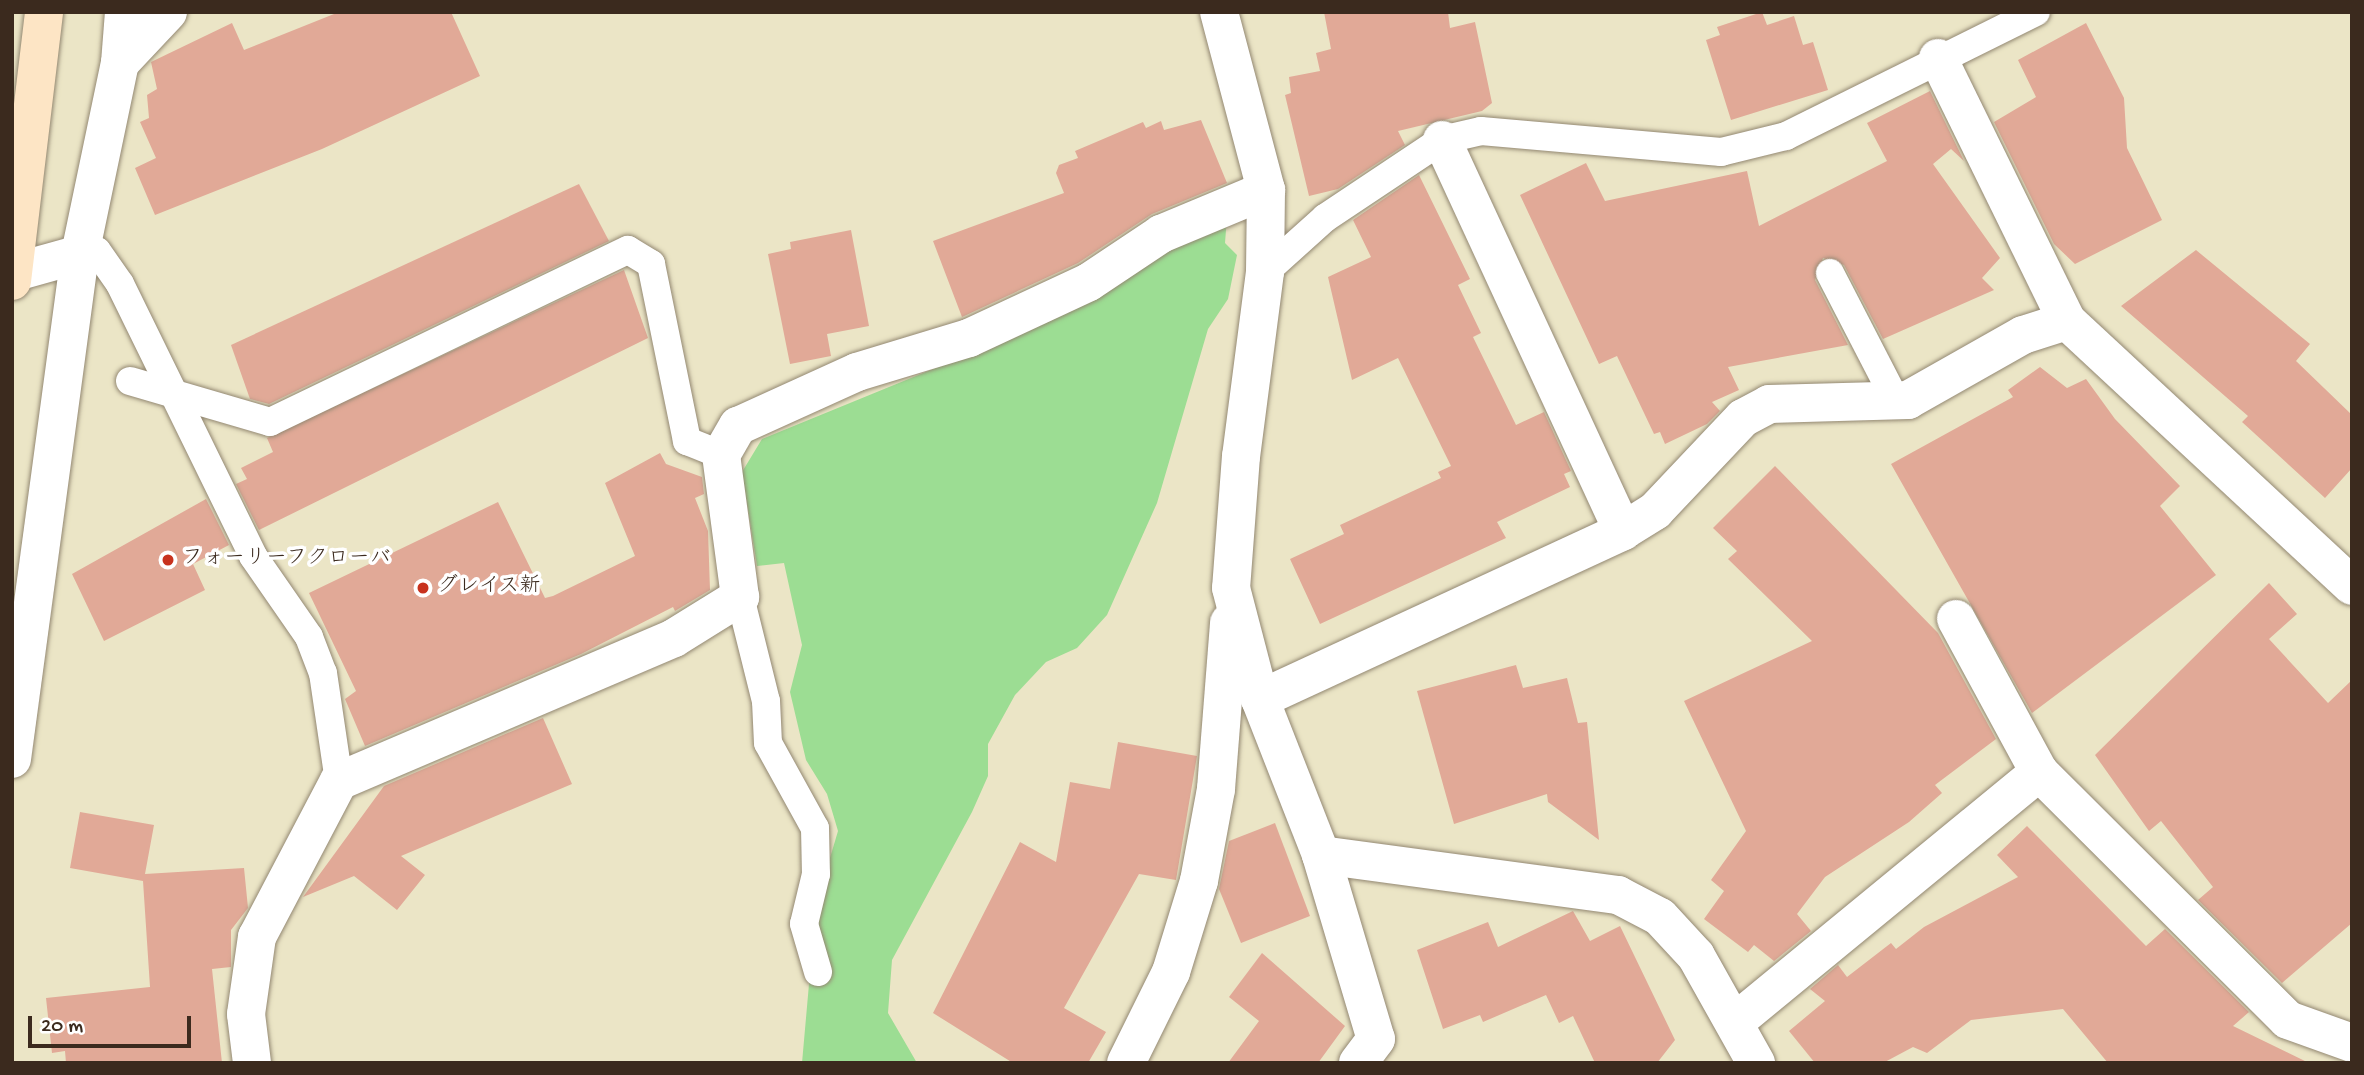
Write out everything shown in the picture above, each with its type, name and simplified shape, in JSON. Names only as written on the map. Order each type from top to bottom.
[{"type":"street","points":[[44,12],[13,276],[80,254]]},
{"type":"street","points":[[12,758],[80,254],[120,63],[124,12]]},
{"type":"street","points":[[120,63],[168,12]]},
{"type":"street","points":[[1126,1063],[1171,972],[1199,881],[1216,789],[1241,456],[1265,272],[1266,190],[1219,12]]},
{"type":"street","points":[[1938,58],[2067,321],[2352,586]]},
{"type":"street","points":[[1442,140],[1623,531]]},
{"type":"street","points":[[252,1063],[246,1014],[257,937],[339,782],[674,638],[740,597],[721,455],[738,426],[798,395],[969,338],[1089,282],[1161,234],[1266,190]]},
{"type":"street","points":[[1260,699],[1623,531],[1655,511],[1743,418],[1769,404],[1896,401],[2023,335],[2067,321]]},
{"type":"street","points":[[1231,588],[1260,699],[1321,855],[1376,1040],[1358,1063]]},
{"type":"street","points":[[1956,619],[2039,772],[2288,1020],[2352,1043]]},
{"type":"street","points":[[1735,1022],[2039,772]]},
{"type":"street","points":[[1321,855],[1618,895],[1660,917],[1696,956],[1756,1063]]},
{"type":"lane","points":[[1265,272],[1325,218],[1442,140],[1481,131],[1721,152],[1786,136],[1938,58],[2036,12]]},
{"type":"lane","points":[[130,381],[270,422],[628,250],[651,264],[687,440],[721,455]]},
{"type":"lane","points":[[80,254],[97,251],[120,284],[253,556],[309,637],[323,673],[339,782]]},
{"type":"lane","points":[[1830,273],[1896,401]]},
{"type":"lane","points":[[740,597],[766,701],[768,743],[815,828],[816,874],[804,925],[818,972]]},
{"type":"green space","points":[[1227,217],[1225,243],[1237,255],[1228,299],[1208,329],[1157,503],[1107,615],[1077,648],[1046,662],[1015,695],[988,744],[988,776],[972,812],[892,960],[888,1013],[917,1063],[802,1063],[816,905],[838,831],[827,794],[806,760],[790,692],[802,645],[784,563],[757,566],[742,472],[762,439],[977,351]]},
{"type":"building","points":[[339,12],[451,12],[480,76],[322,149],[155,215],[135,168],[156,158],[140,122],[149,118],[147,95],[157,89],[151,62],[232,23],[244,50]]},
{"type":"building","points":[[1324,12],[1448,12],[1450,28],[1475,22],[1492,103],[1482,111],[1398,131],[1405,145],[1338,189],[1309,196],[1285,95],[1291,93],[1289,77],[1320,71],[1316,53],[1331,49]]},
{"type":"building","points":[[1762,12],[1767,25],[1794,16],[1803,45],[1813,42],[1828,90],[1731,120],[1706,40],[1720,35],[1717,27]]},
{"type":"building","points":[[2086,23],[2124,98],[2127,148],[2162,220],[2075,264],[2054,244],[1994,122],[2036,97],[2018,60]]},
{"type":"building","points":[[1930,91],[1964,161],[1951,149],[1933,164],[2000,258],[1982,278],[1994,290],[1883,339],[1844,265],[1823,258],[1815,280],[1848,345],[1728,367],[1739,390],[1712,402],[1720,411],[1707,424],[1665,444],[1660,432],[1654,434],[1617,356],[1599,364],[1520,195],[1586,163],[1605,201],[1747,171],[1759,226],[1887,161],[1867,123]]},
{"type":"building","points":[[1201,120],[1227,183],[1152,214],[1078,263],[962,317],[933,241],[1064,193],[1056,173],[1059,165],[1078,158],[1075,151],[1143,122],[1146,128],[1161,121],[1164,130]]},
{"type":"building","points":[[1419,175],[1470,279],[1458,285],[1481,333],[1473,337],[1516,425],[1544,412],[1571,471],[1564,474],[1570,487],[1497,522],[1506,538],[1320,624],[1290,559],[1344,534],[1340,525],[1441,478],[1438,472],[1451,466],[1398,358],[1352,380],[1328,277],[1371,257],[1353,220]]},
{"type":"building","points":[[579,184],[609,241],[269,404],[250,399],[231,345]]},
{"type":"building","points":[[851,230],[869,326],[827,334],[831,356],[790,364],[768,254],[791,249],[790,242]]},
{"type":"building","points":[[2196,250],[2310,344],[2296,361],[2352,415],[2352,468],[2325,498],[2242,422],[2248,416],[2121,306]]},
{"type":"building","points":[[624,270],[648,338],[259,530],[236,484],[247,479],[241,468],[273,452],[267,438]]},
{"type":"building","points":[[2040,367],[2067,388],[2086,379],[2115,419],[2180,486],[2160,506],[2216,575],[2032,713],[1891,464],[2013,397],[2008,390]]},
{"type":"building","points":[[660,453],[666,464],[702,477],[704,494],[695,498],[708,531],[710,590],[675,611],[673,607],[581,654],[365,746],[345,699],[356,691],[309,593],[498,502],[545,598],[553,596],[635,556],[605,483]]},
{"type":"building","points":[[1775,466],[1938,633],[1996,739],[1935,785],[1942,793],[1909,822],[1825,877],[1797,914],[1811,931],[1774,961],[1754,945],[1748,952],[1704,919],[1724,891],[1711,880],[1746,831],[1684,701],[1812,641],[1728,559],[1737,551],[1713,528]]},
{"type":"building","name":"フォーリーフクローバ","points":[[206,499],[229,545],[193,564],[205,590],[104,641],[72,574]]},
{"type":"building","points":[[2269,583],[2297,614],[2269,639],[2328,703],[2352,680],[2352,923],[2282,983],[2198,900],[2213,887],[2161,821],[2149,831],[2095,755]]},
{"type":"building","points":[[1516,665],[1523,688],[1567,678],[1578,723],[1587,722],[1599,840],[1548,802],[1547,794],[1454,824],[1417,691]]},
{"type":"building","points":[[543,718],[572,784],[401,856],[425,875],[397,910],[354,876],[303,897],[384,786]]},
{"type":"building","points":[[1118,742],[1197,756],[1176,880],[1139,874],[1064,1008],[1106,1032],[1088,1063],[1013,1063],[933,1013],[1020,842],[1056,862],[1070,782],[1110,789]]},
{"type":"building","points":[[80,812],[154,825],[145,874],[244,868],[248,908],[231,930],[231,967],[212,969],[222,1063],[66,1063],[65,1051],[52,1053],[46,998],[150,987],[143,881],[70,868]]},
{"type":"building","points":[[1275,823],[1310,916],[1241,943],[1219,889],[1229,841]]},
{"type":"building","points":[[2027,826],[2146,946],[2165,929],[2249,1012],[2233,1026],[2309,1063],[2108,1063],[2063,1009],[1971,1020],[1927,1053],[1913,1047],[1883,1063],[1815,1063],[1789,1031],[1825,1001],[1810,989],[1838,965],[1847,977],[1891,943],[1896,949],[1924,927],[2018,877],[1997,855]]},
{"type":"building","points":[[1573,911],[1590,941],[1620,926],[1675,1040],[1657,1063],[1595,1063],[1573,1016],[1559,1023],[1546,995],[1483,1022],[1480,1015],[1443,1029],[1417,950],[1488,922],[1498,947]]},
{"type":"building","points":[[1262,953],[1345,1026],[1318,1063],[1228,1063],[1259,1021],[1229,997]]},
{"type":"place","name":"フォーリーフクローバ","points":[[168,560]]},
{"type":"place","name":"グレイス新","points":[[423,588]]}]
